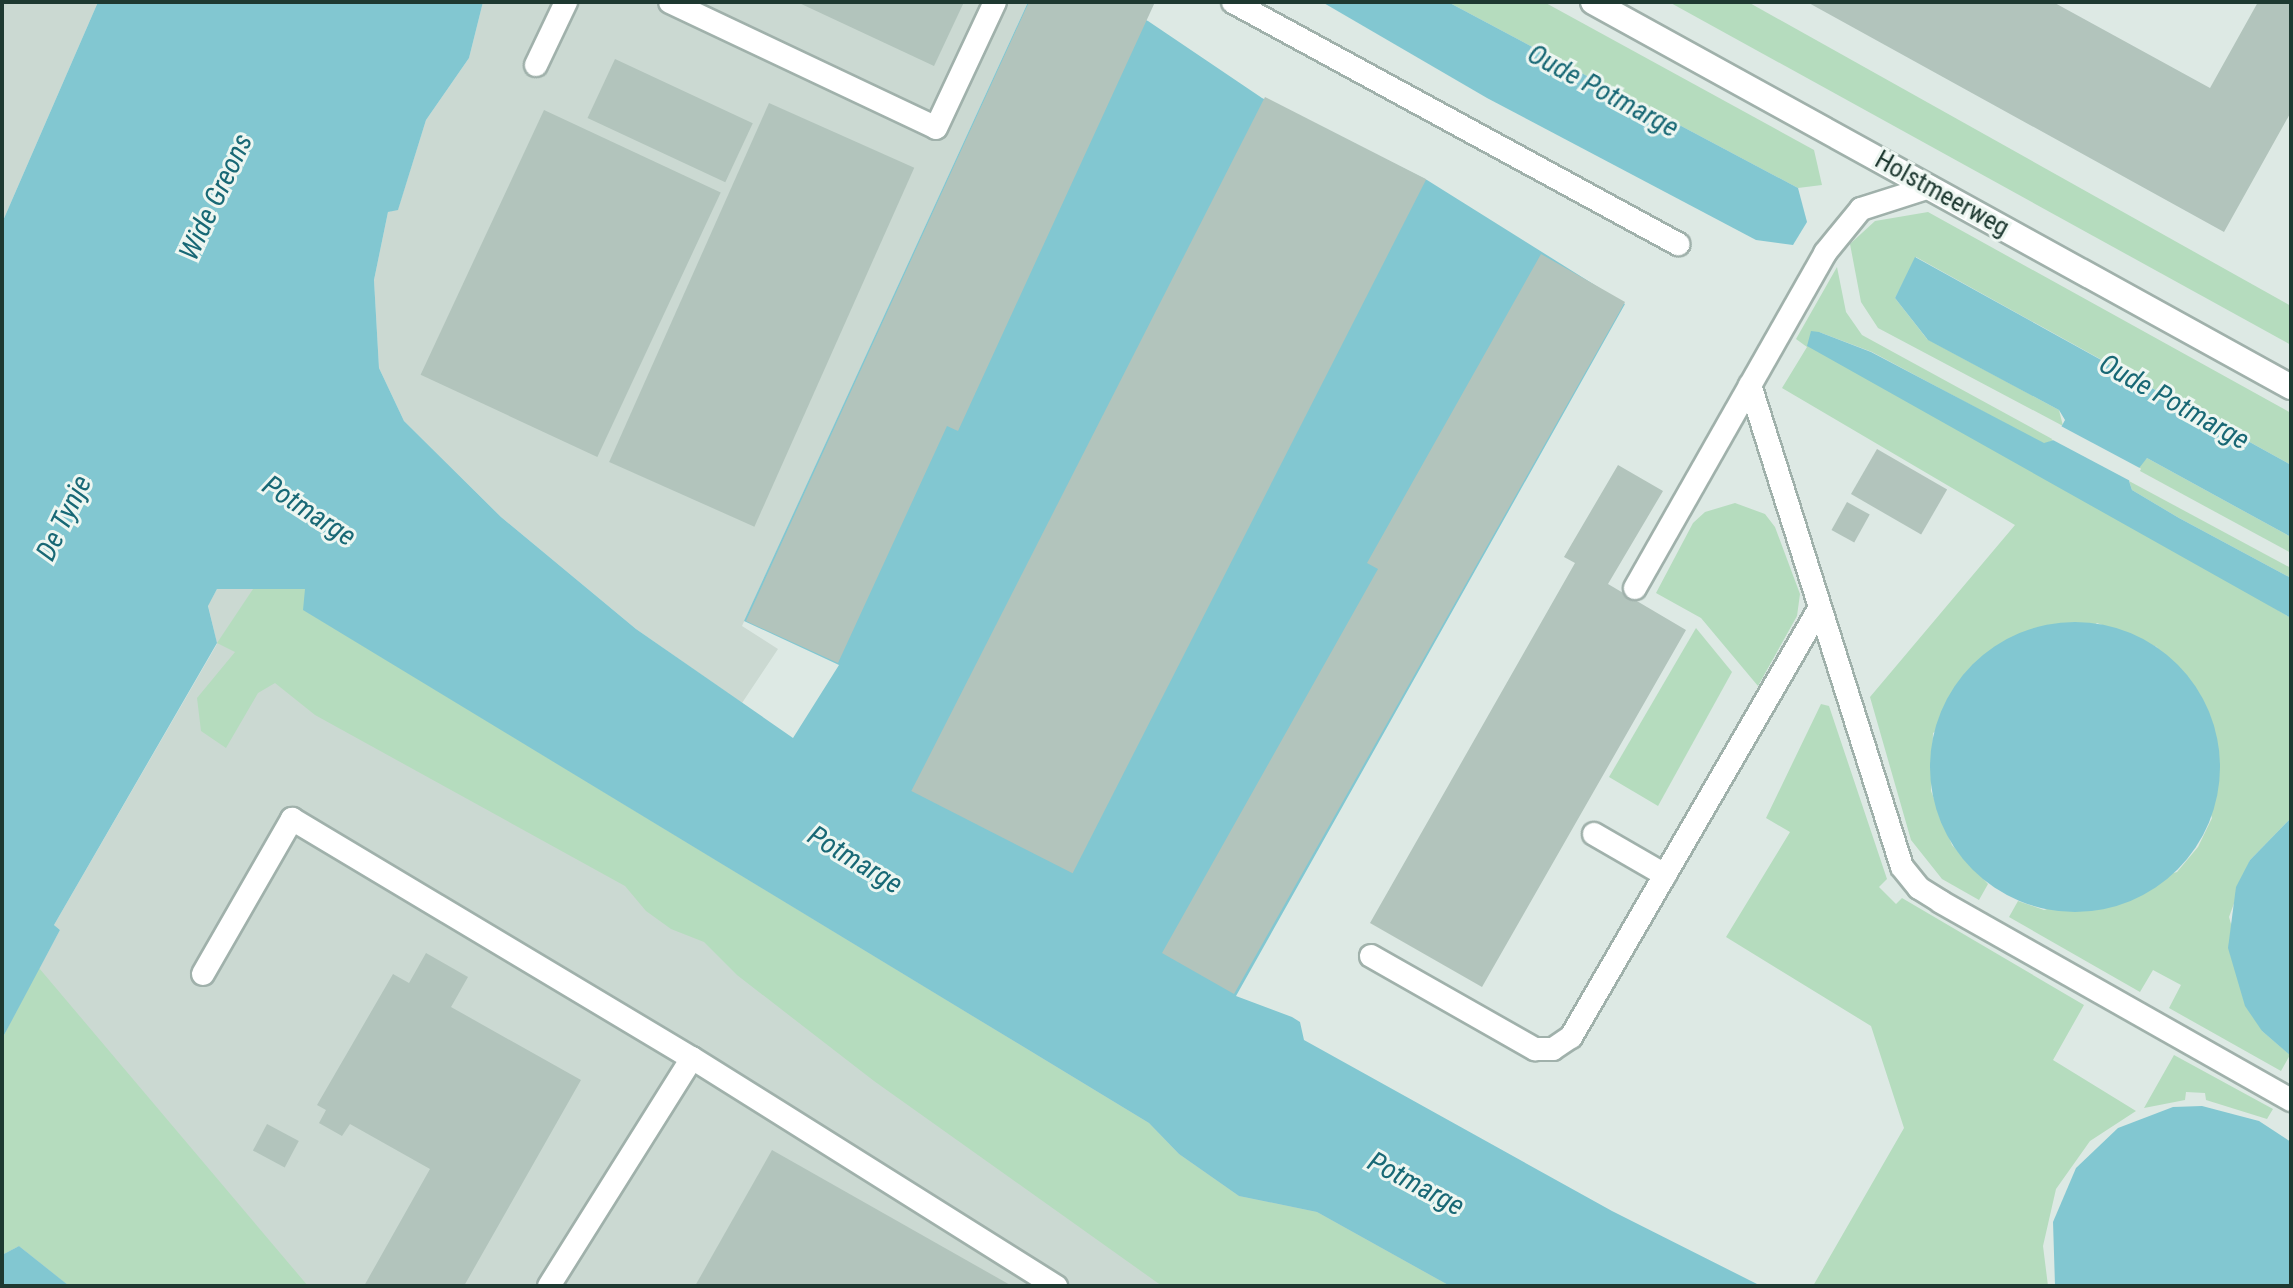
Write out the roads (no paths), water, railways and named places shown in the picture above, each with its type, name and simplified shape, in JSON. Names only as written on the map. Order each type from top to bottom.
[{"type":"street","name":"Holstmeerweg","points":[[1593,2],[2291,387]]},
{"type":"lane","points":[[536,65],[566,2]]},
{"type":"lane","points":[[670,2],[936,128],[995,2]]},
{"type":"lane","points":[[1233,2],[1678,244]]},
{"type":"lane","points":[[1635,588],[1750,385],[1848,221],[1891,197],[1930,187]]},
{"type":"lane","points":[[1750,385],[1891,840],[1919,888],[2291,1100]]},
{"type":"lane","points":[[1371,956],[1535,1049],[1553,1049],[1571,1037],[1819,609]]},
{"type":"lane","points":[[203,974],[292,819],[692,1058],[1056,1286]]},
{"type":"lane","points":[[1594,834],[1665,875]]},
{"type":"lane","points":[[549,1286],[692,1058]]},
{"type":"water","points":[[98,2],[483,2],[469,58],[426,120],[398,210],[388,212],[374,280],[379,368],[404,421],[501,517],[636,629],[793,738],[839,665],[744,621],[1028,2],[1107,2],[1148,21],[1262,98],[1427,180],[1625,304],[1236,996],[1292,1017],[1300,1022],[1304,1040],[1612,1211],[1761,1286],[1450,1286],[1317,1212],[1239,1196],[1179,1154],[1149,1123],[303,610],[305,589],[217,589],[208,606],[217,643],[54,925],[60,930],[2,1039],[2,223]]},
{"type":"water","name":"Oude Potmarge","points":[[1322,2],[1448,2],[1798,188],[1807,222],[1793,245],[1756,240],[1487,98]]},
{"type":"water","name":"Oude Potmarge","points":[[1915,257],[2291,465],[2291,537],[2147,458],[2129,481],[2132,490],[2291,578],[2291,618],[1807,346],[1811,331],[1819,332],[1871,352],[2044,443],[2054,440],[2065,420],[2059,410],[1928,340],[1895,298]]},
{"type":"water","points":[[2089,622],[2117,628],[2144,639],[2178,664],[2196,686],[2209,711],[2218,739],[2218,795],[2209,823],[2196,848],[2178,870],[2156,888],[2131,901],[2103,910],[2061,912],[2033,906],[2006,895],[1972,870],[1954,848],[1941,823],[1932,795],[1930,753],[1936,725],[1947,698],[1972,664],[1994,646],[2019,633],[2047,624]]},
{"type":"water","points":[[2291,818],[2291,1056],[2262,1031],[2245,1006],[2228,948],[2236,887],[2250,860]]},
{"type":"water","points":[[2202,1106],[2259,1121],[2291,1142],[2291,1286],[2055,1286],[2053,1222],[2076,1168],[2118,1128],[2173,1107]]},
{"type":"water","points":[[19,1246],[69,1286],[2,1286],[2,1255]]},
{"type":"water label","name":"Wide Greons","points":[[216,197]]},
{"type":"water label","name":"Potmarge","points":[[309,511]]},
{"type":"water label","name":"De Tynje","points":[[64,518]]},
{"type":"water label","name":"Potmarge","points":[[855,860]]},
{"type":"water label","name":"Potmarge","points":[[1416,1184]]}]
